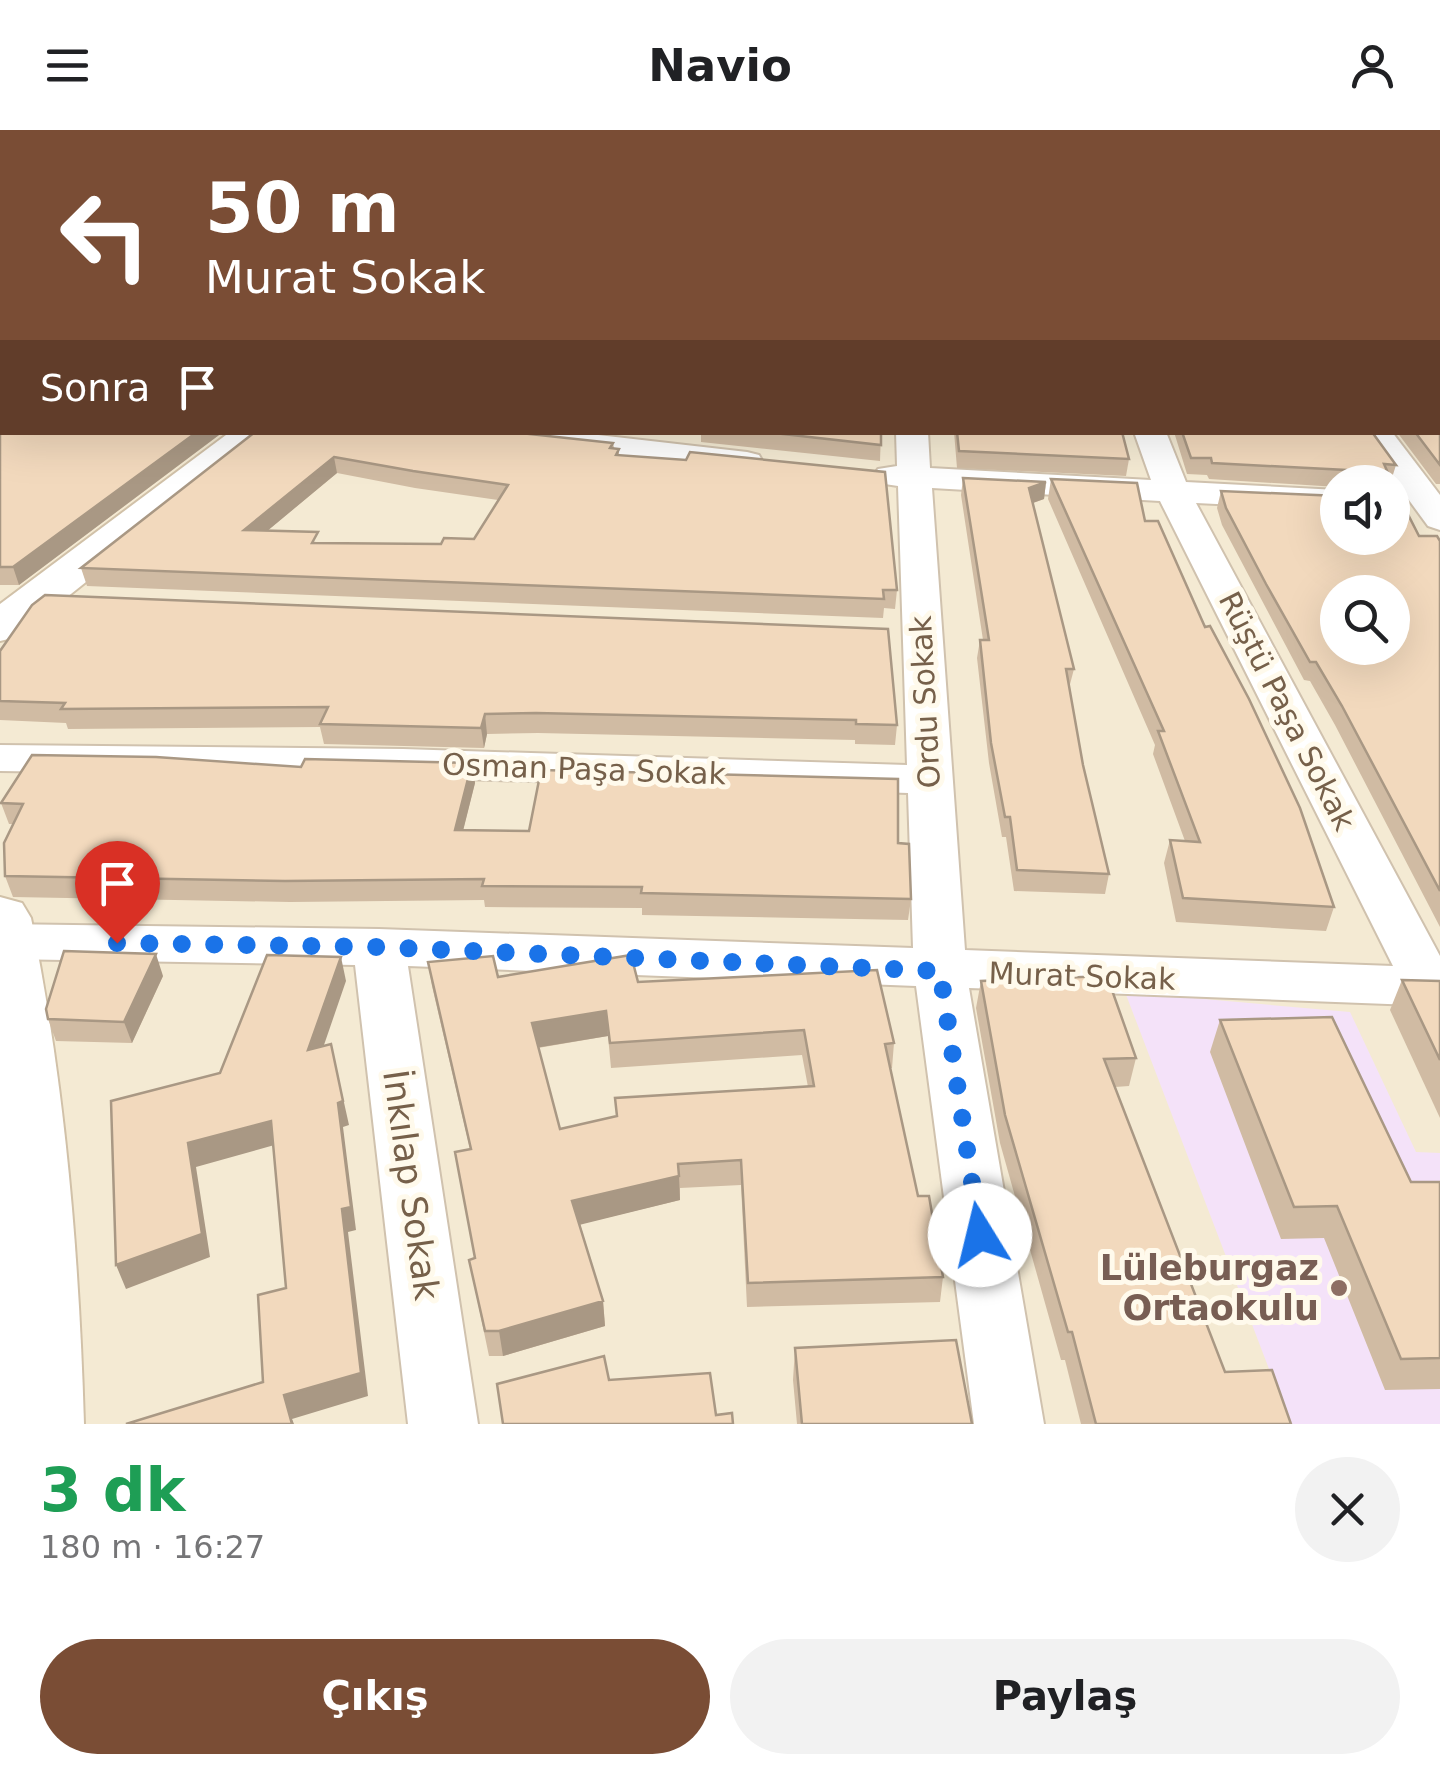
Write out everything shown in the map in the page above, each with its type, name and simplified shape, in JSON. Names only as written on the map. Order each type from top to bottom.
[{"type":"main road","points":[[0,627],[251,435]]},
{"type":"main road","points":[[2,930],[31,1146],[42,1339],[41,1424]]},
{"type":"street","points":[[508,435],[781,466]]},
{"type":"street","name":"Ordu Sokak","points":[[912,435],[916,479],[900,633],[929,780],[940,971],[1008,1424]]},
{"type":"street","name":"Rüştü Paşa Sokak","points":[[1151,435],[1172,490],[1435,987]]},
{"type":"street","points":[[1377,435],[1436,510]]},
{"type":"street","points":[[858,473],[1320,499]]},
{"type":"street","points":[[1410,506],[1436,510]]},
{"type":"street","points":[[37,599],[94,602]]},
{"type":"street","name":"Osman Paşa Sokak","points":[[0,758],[404,763],[929,780]]},
{"type":"street","name":"Murat Sokak","points":[[2,930],[940,971],[1435,987]]},
{"type":"street","name":"İnkılap Sokak","points":[[379,947],[443,1424]]},
{"type":"shaded area","points":[[0,435],[1440,435],[1440,1424],[0,1424]]},
{"type":"shaded area","name":"Lüleburgaz Ortaokulu","points":[[1125,992],[1350,1012],[1416,1152],[1440,1153],[1440,1424],[1290,1424]]},
{"type":"building","points":[[0,435],[193,435],[13,567],[0,567]]},
{"type":"building","points":[[251,435],[539,435],[613,443],[610,448],[619,449],[616,455],[686,460],[690,452],[885,472],[897,590],[883,590],[884,599],[81,568]],"holes":[[[334,457],[508,485],[474,539],[444,538],[441,544],[312,543],[318,532],[244,530]]]},
{"type":"building","points":[[792,435],[881,435],[881,445]]},
{"type":"building","points":[[957,435],[1123,435],[1129,459],[959,451]]},
{"type":"building","points":[[1183,435],[1374,435],[1396,465],[1320,465],[1320,469],[1212,463],[1211,458],[1191,458]]},
{"type":"building","points":[[1417,435],[1440,435],[1440,465]]},
{"type":"building","points":[[963,478],[1046,482],[1029,488],[1074,669],[1066,669],[1083,765],[1109,874],[1017,870],[1010,817],[1005,817],[991,743],[980,640],[989,640]]},
{"type":"building","points":[[1051,479],[1137,483],[1145,521],[1158,521],[1205,627],[1210,626],[1249,699],[1300,808],[1334,907],[1183,898],[1170,840],[1200,842],[1158,731],[1164,731]]},
{"type":"building","points":[[1221,491],[1320,495],[1320,555],[1410,555],[1410,518],[1419,536],[1437,536],[1440,541],[1440,891],[1342,706],[1316,662],[1310,662],[1266,584]]},
{"type":"building","points":[[45,595],[888,629],[897,725],[856,724],[856,720],[536,713],[485,714],[481,728],[320,724],[328,707],[61,709],[65,703],[0,701],[0,651],[32,605]]},
{"type":"building","points":[[32,755],[156,757],[301,767],[305,759],[472,763],[455,830],[529,831],[541,770],[898,779],[898,843],[909,844],[911,899],[641,893],[642,887],[482,886],[484,879],[285,881],[5,876],[4,843],[23,804],[1,803]]},
{"type":"building","points":[[64,951],[156,954],[124,1022],[48,1019],[46,1009]]},
{"type":"building","points":[[267,955],[341,957],[308,1050],[331,1044],[343,1101],[338,1103],[351,1207],[342,1209],[361,1373],[284,1395],[292,1424],[126,1424],[263,1382],[258,1295],[286,1288],[271,1121],[188,1143],[202,1234],[116,1265],[111,1101],[220,1073]]},
{"type":"building","points":[[631,955],[638,982],[877,970],[894,1043],[885,1044],[918,1196],[929,1196],[943,1277],[748,1283],[741,1160],[678,1164],[679,1176],[572,1201],[603,1301],[499,1331],[485,1331],[469,1260],[475,1258],[455,1152],[471,1149],[428,962],[493,956],[498,977]],"holes":[[[606,1011],[610,1043],[804,1030],[814,1086],[615,1098],[617,1116],[560,1129],[532,1023]]]},
{"type":"building","points":[[1107,976],[1136,1058],[1104,1059],[1225,1372],[1272,1370],[1291,1424],[1096,1424],[1005,1115],[981,981]]},
{"type":"building","points":[[1402,980],[1440,981],[1440,1060]]},
{"type":"building","points":[[1332,1017],[1411,1182],[1440,1182],[1440,1358],[1401,1359],[1337,1206],[1294,1207],[1220,1020]]},
{"type":"building","points":[[956,1340],[972,1424],[802,1424],[795,1348]]},
{"type":"building","points":[[604,1356],[609,1380],[710,1373],[716,1415],[732,1413],[733,1424],[503,1424],[497,1384]]},
{"type":"place","name":"Lüleburgaz Ortaokulu","points":[[1339,1288]]},
{"type":"route","points":[[117,943],[379,947],[940,971],[980,1235]]}]
